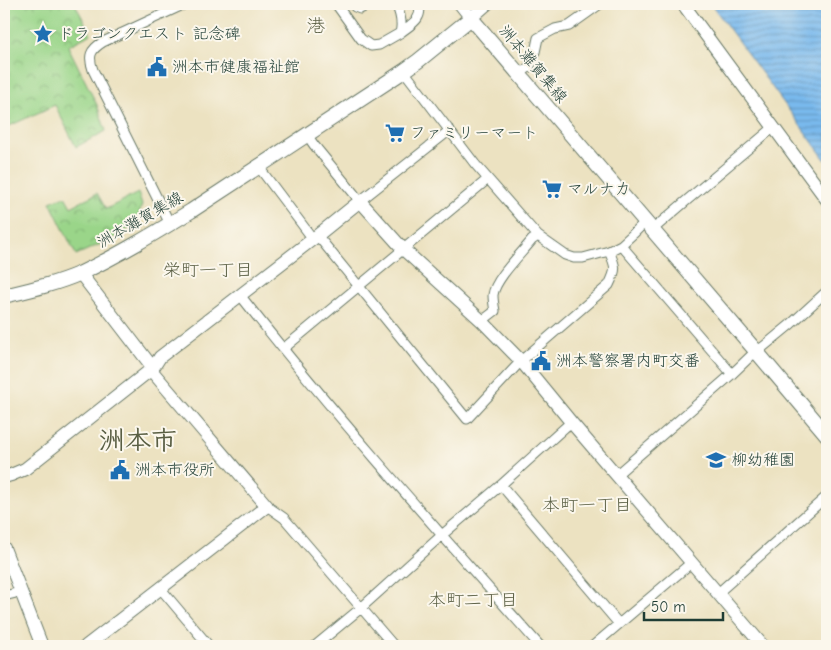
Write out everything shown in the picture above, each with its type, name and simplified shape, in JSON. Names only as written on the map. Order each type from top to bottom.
[{"type":"main road","name":"洲本灘賀集線","points":[[4,296],[80,273],[142,241],[404,71],[471,18],[827,435]]},
{"type":"street","points":[[170,224],[94,70],[90,56],[94,47],[103,42],[185,4]]},
{"type":"street","points":[[336,4],[361,39],[371,46],[379,45],[400,33],[417,19],[421,11],[419,4]]},
{"type":"street","points":[[353,4],[360,9],[370,4]]},
{"type":"street","points":[[396,4],[400,15],[400,33]]},
{"type":"street","points":[[460,4],[471,18],[487,4]]},
{"type":"street","points":[[520,74],[530,66],[538,38],[555,29],[569,26],[600,4]]},
{"type":"street","points":[[682,4],[827,200]]},
{"type":"street","points":[[404,71],[475,164],[538,236],[565,255],[574,258],[583,258],[609,251],[633,234],[658,224],[774,127]]},
{"type":"street","points":[[4,477],[25,469],[152,369],[160,357],[450,130]]},
{"type":"street","points":[[307,135],[360,201],[403,249],[482,321],[521,361],[763,646]]},
{"type":"street","points":[[258,166],[467,419],[521,361],[609,285],[615,274],[614,264],[609,251]]},
{"type":"street","points":[[283,348],[488,179]]},
{"type":"street","points":[[482,321],[495,311],[493,296],[496,285],[532,240],[538,236]]},
{"type":"street","points":[[620,245],[732,374]]},
{"type":"street","points":[[80,273],[152,369],[267,506],[284,518],[394,646]]},
{"type":"street","points":[[616,475],[827,291]]},
{"type":"street","points":[[240,295],[442,535],[540,646]]},
{"type":"street","points":[[315,646],[501,486],[571,422]]},
{"type":"street","points":[[501,486],[619,624]]},
{"type":"street","points":[[718,594],[827,496]]},
{"type":"street","points":[[86,646],[267,506]]},
{"type":"street","points":[[4,548],[42,646]]},
{"type":"street","points":[[593,646],[692,562]]},
{"type":"street","points":[[161,589],[209,646]]},
{"type":"street","points":[[4,596],[20,592]]},
{"type":"green space","points":[[4,4],[75,4],[91,34],[68,46],[97,105],[106,131],[76,147],[55,105],[5,128]]},
{"type":"green space","points":[[97,193],[106,209],[138,193],[142,205],[136,224],[112,239],[76,255],[50,202],[65,196],[71,207]]},
{"type":"water","points":[[711,4],[827,4],[827,162]]},
{"type":"place","name":"ドラゴンクエスト 記念碑","points":[[43,34]]},
{"type":"place","name":"洲本市健康福祉館","points":[[157,67]]},
{"type":"place","name":"ファミリーマート","points":[[395,133]]},
{"type":"place","name":"マルナカ","points":[[552,189]]},
{"type":"place","name":"洲本警察署内町交番","points":[[541,361]]},
{"type":"place","name":"柳幼稚園","points":[[716,460]]},
{"type":"place","name":"洲本市役所","points":[[120,470]]},
{"type":"district","name":"港","points":[[316,26]]},
{"type":"district","name":"栄町一丁目","points":[[208,270]]},
{"type":"district","name":"洲本市","points":[[138,441]]},
{"type":"district","name":"本町一丁目","points":[[587,505]]},
{"type":"district","name":"本町二丁目","points":[[473,600]]}]
